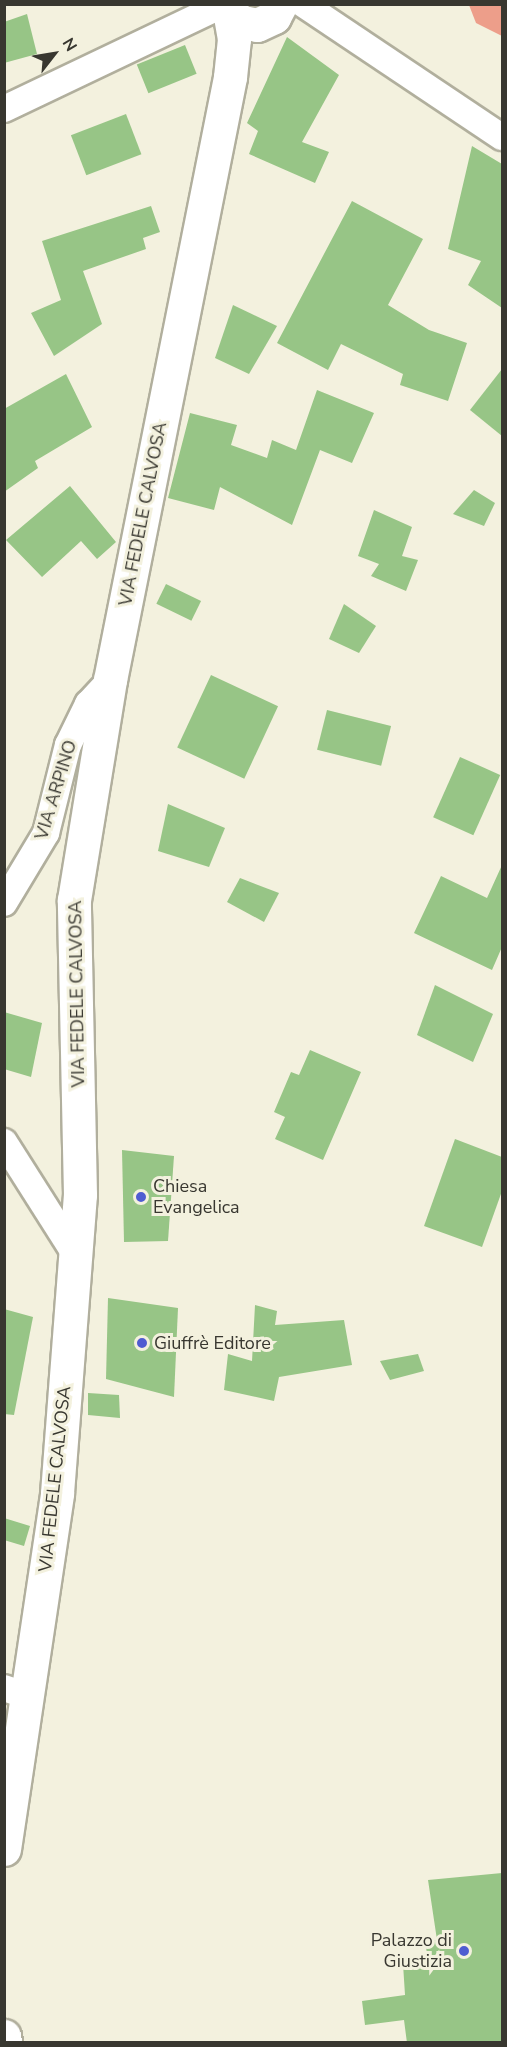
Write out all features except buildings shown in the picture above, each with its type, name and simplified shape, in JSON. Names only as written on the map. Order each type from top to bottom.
[{"type":"street","points":[[4,109],[226,6],[248,24],[282,11],[332,25],[502,137]]},
{"type":"street","name":"VIA FEDELE CALVOSA","points":[[4,1849],[16,1692],[57,1493],[80,1194],[74,900],[110,680],[230,76],[234,39],[226,6]]},
{"type":"street","name":"VIA FEDELE CALVOSA","points":[[230,76],[282,11]]},
{"type":"street","name":"VIA ARPINO","points":[[4,903],[46,833],[68,745],[88,704],[110,680]]},
{"type":"street","points":[[4,1142],[75,1254]]},
{"type":"street","points":[[4,2036],[5,2043]]},
{"type":"shaded area","points":[[469,5],[502,5],[502,36],[476,23]]},
{"type":"place","name":"Chiesa Evangelica","points":[[141,1197]]},
{"type":"place","name":"Giuffrè Editore","points":[[142,1343]]},
{"type":"place","name":"Palazzo di Giustizia","points":[[464,1951]]}]
